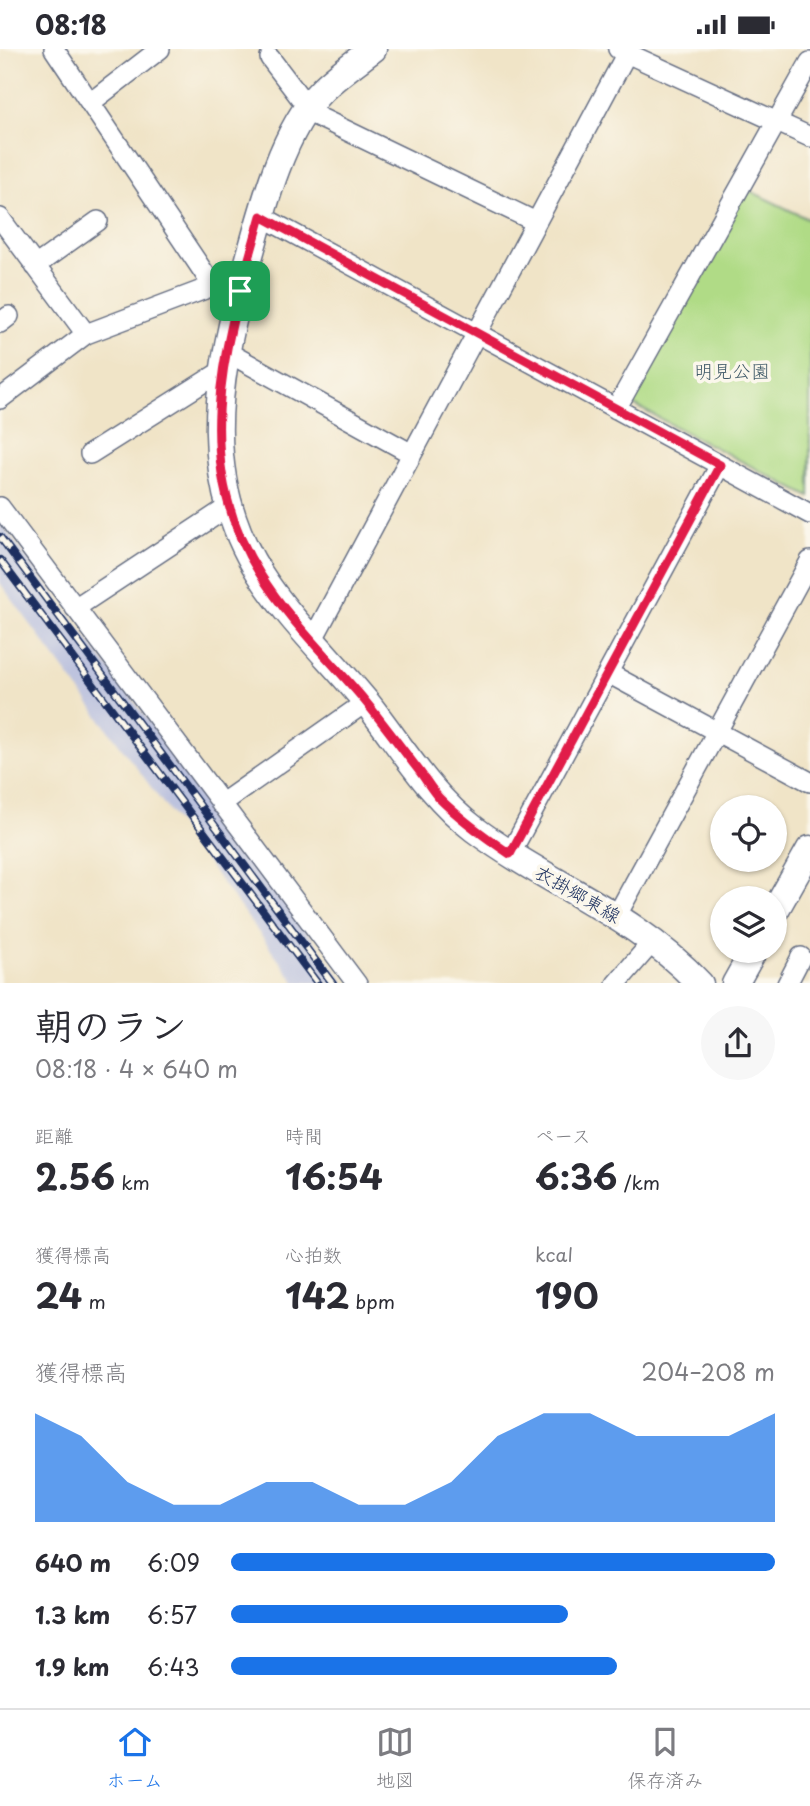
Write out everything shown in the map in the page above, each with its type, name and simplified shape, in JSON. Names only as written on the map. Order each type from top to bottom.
[{"type":"main road","name":"衣掛郷東線","points":[[373,49],[322,90],[307,109],[286,147],[261,216],[240,291],[225,361],[217,445],[228,507],[260,574],[312,641],[366,702],[437,796],[473,828],[510,854],[617,915],[654,940],[700,983]]},
{"type":"main road","points":[[787,890],[810,849]]},
{"type":"main road","points":[[735,983],[747,963]]},
{"type":"street","points":[[54,49],[213,286]]},
{"type":"street","points":[[90,103],[160,49]]},
{"type":"street","points":[[312,641],[625,50],[810,138]]},
{"type":"street","points":[[270,58],[307,109],[536,222]]},
{"type":"street","points":[[616,408],[810,62]]},
{"type":"street","points":[[261,216],[810,514]]},
{"type":"street","points":[[0,218],[86,334]]},
{"type":"street","points":[[36,266],[98,221]]},
{"type":"street","points":[[0,399],[86,334],[213,286],[240,291]]},
{"type":"street","points":[[90,454],[225,361],[412,454]]},
{"type":"street","points":[[510,854],[720,465]]},
{"type":"street","points":[[0,507],[357,983]]},
{"type":"street","points":[[75,608],[228,507]]},
{"type":"street","points":[[617,915],[810,561]]},
{"type":"street","points":[[608,673],[810,782]]},
{"type":"street","points":[[221,804],[366,702]]},
{"type":"street","points":[[616,983],[654,940]]},
{"type":"street","points":[[787,983],[801,957]]},
{"type":"shaded area","points":[[0,522],[345,983],[296,983],[0,583]]},
{"type":"green space","name":"明見公園","points":[[746,189],[810,220],[810,497],[628,402]]},
{"type":"railway","points":[[0,537],[332,983]]},
{"type":"railway","points":[[0,560],[317,983]]},
{"type":"route","points":[[261,216],[720,465],[510,854],[473,828],[437,796],[366,702],[275,596],[246,549],[228,507],[217,445],[223,370],[240,291],[261,216]]}]
